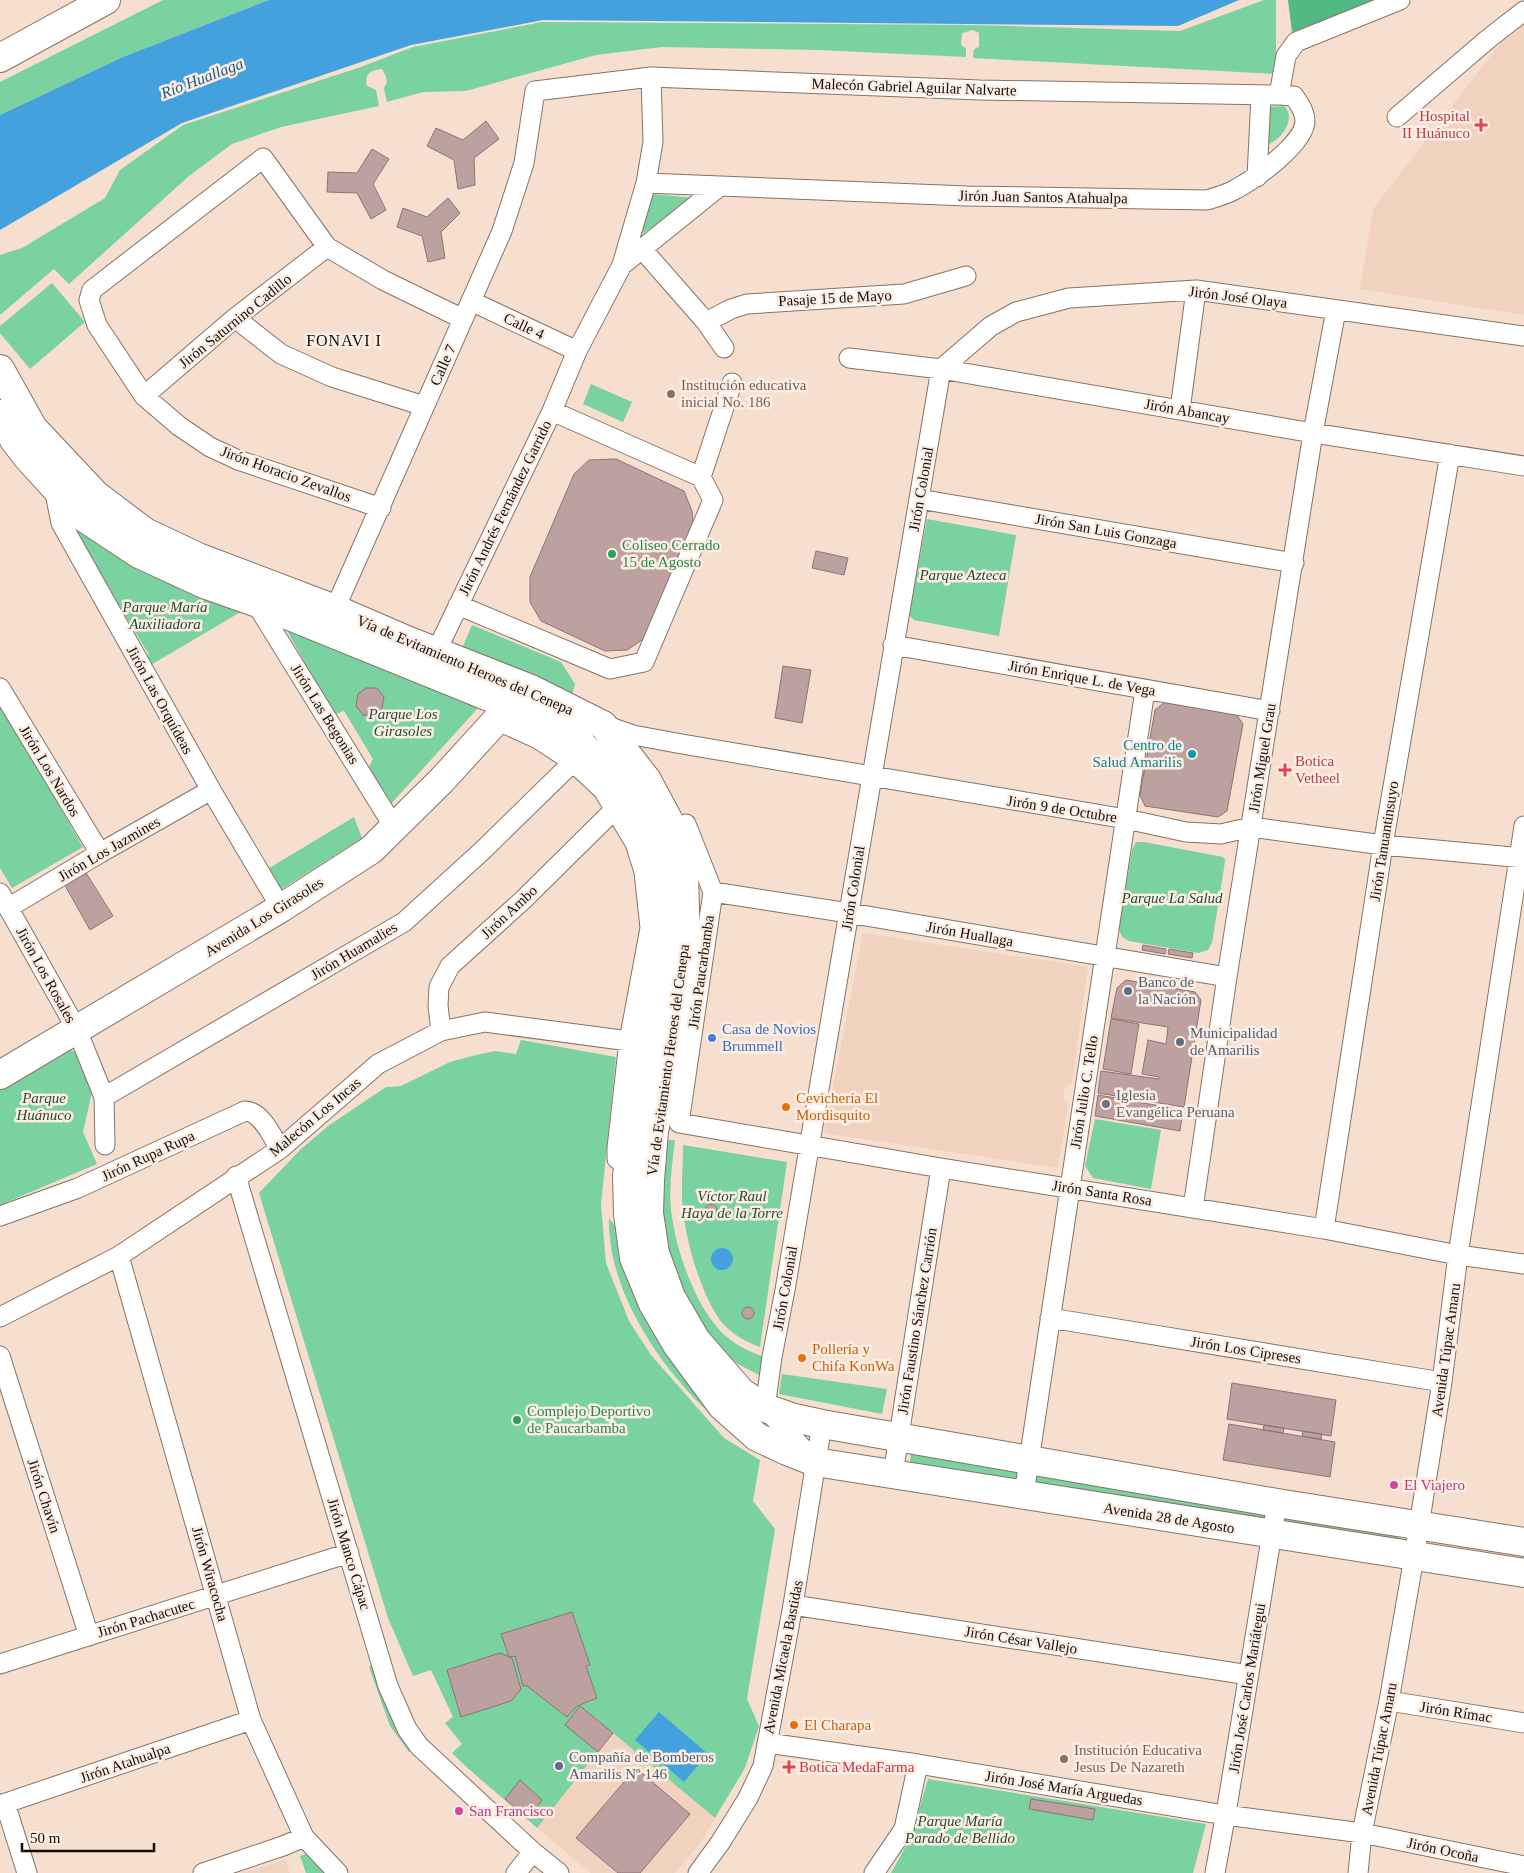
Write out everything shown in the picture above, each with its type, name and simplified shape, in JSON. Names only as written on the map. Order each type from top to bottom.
[{"type":"main road","points":[[0,37],[80,0]]},
{"type":"main road","points":[[0,58],[106,0]]},
{"type":"main road","name":"Vía de Evitamiento Heroes del Cenepa","points":[[0,369],[33,428],[96,495],[145,532],[508,703],[577,740],[610,773],[640,816],[663,876],[664,939],[644,1051],[627,1176],[628,1214],[634,1258],[653,1304],[677,1345],[722,1406],[757,1437],[815,1462]]},
{"type":"main road","name":"Vía de Evitamiento Heroes del Cenepa","points":[[0,414],[7,444],[54,486],[80,515],[139,554],[204,584],[255,602],[330,620],[436,652],[508,703],[603,725],[647,780],[669,821],[684,874],[686,940],[670,1055],[654,1131],[650,1180],[649,1213],[655,1252],[671,1297],[696,1340],[742,1392],[765,1408],[794,1418],[822,1424]]},
{"type":"main road","name":"Avenida Los Girasoles","points":[[0,1075],[281,908],[371,850],[442,780],[508,703]]},
{"type":"main road","points":[[822,1424],[1277,1503],[1524,1542]]},
{"type":"main road","name":"Avenida 28 de Agosto","points":[[815,1462],[1524,1573]]},
{"type":"street","points":[[1257,177],[1278,96],[1286,56],[1296,42],[1400,0]]},
{"type":"street","points":[[1397,117],[1488,39],[1524,11]]},
{"type":"street","name":"Malecón Gabriel Aguilar Nalvarte","points":[[535,91],[651,77],[980,90],[1278,96]]},
{"type":"street","name":"Jirón Andrés Fernández Garrido","points":[[436,652],[552,411],[577,351],[622,265],[646,182],[652,142],[651,77]]},
{"type":"street","name":"Calle 7","points":[[330,620],[502,231],[524,163],[535,91]]},
{"type":"street","name":"Jirón Juan Santos Atahualpa","points":[[646,182],[967,196],[1207,200],[1235,190],[1257,177],[1281,158],[1304,130],[1303,109],[1278,96]]},
{"type":"street","name":"Jirón Horacio Zevallos","points":[[327,247],[263,158],[92,290],[89,300],[97,325],[144,396],[179,426],[217,450],[246,463],[381,508]]},
{"type":"street","points":[[622,265],[720,186]]},
{"type":"street","points":[[327,247],[383,280],[464,319]]},
{"type":"street","name":"Jirón Saturnino Cadillo","points":[[144,396],[235,318],[327,247]]},
{"type":"street","points":[[642,249],[706,322],[724,348]]},
{"type":"street","name":"Pasaje 15 de Mayo","points":[[706,322],[731,309],[747,304],[904,294],[966,276]]},
{"type":"street","points":[[1180,410],[1196,290]]},
{"type":"street","name":"Jirón José Olaya","points":[[941,369],[991,326],[1016,312],[1069,298],[1196,290],[1524,336]]},
{"type":"street","name":"Calle 4","points":[[471,301],[577,351]]},
{"type":"street","name":"Jirón Miguel Grau","points":[[1193,1208],[1227,977],[1294,563],[1313,433],[1336,310]]},
{"type":"street","points":[[235,318],[281,354],[332,377],[424,406]]},
{"type":"street","name":"Jirón Abancay","points":[[850,358],[941,369],[1313,433],[1524,466]]},
{"type":"street","name":"Jirón Colonial","points":[[765,1408],[772,1357],[810,1144],[941,369]]},
{"type":"street","points":[[702,477],[732,383]]},
{"type":"street","name":"Jirón Andrés Fernández Garrido","points":[[458,605],[610,669],[644,662],[713,500],[702,477],[552,411]]},
{"type":"street","name":"Jirón Tanuantinsuyo","points":[[1324,1229],[1383,845],[1450,454]]},
{"type":"street","name":"Jirón Las Orquídeas","points":[[54,486],[61,523],[211,790],[281,908]]},
{"type":"street","name":"Jirón San Luis Gonzaga","points":[[919,499],[1294,563]]},
{"type":"street","name":"Jirón Las Begonias","points":[[255,602],[394,827]]},
{"type":"street","name":"Jirón Enrique L. de Vega","points":[[893,645],[1270,711]]},
{"type":"street","name":"Jirón Los Nardos","points":[[0,688],[100,853]]},
{"type":"street","name":"Jirón Julio C. Tello","points":[[1024,1494],[1145,690]]},
{"type":"street","points":[[508,703],[538,739],[573,762],[603,790],[635,843],[644,872],[650,928],[630,1042],[617,1148],[618,1204],[631,1234]]},
{"type":"street","name":"Jirón 9 de Octubre","points":[[603,725],[646,738],[1126,819],[1186,832],[1221,834],[1251,827],[1383,845],[1521,858]]},
{"type":"street","name":"Jirón Huamalies","points":[[104,1097],[404,922],[482,851],[573,762]]},
{"type":"street","name":"Jirón Los Jazmines","points":[[4,900],[100,853],[211,790]]},
{"type":"street","name":"Jirón Ambo","points":[[441,1031],[438,1006],[439,987],[450,966],[523,900],[615,809]]},
{"type":"street","name":"Jirón Paucarbamba","points":[[679,1123],[712,892],[686,824]]},
{"type":"street","name":"Avenida Túpac Amaru","points":[[1358,1873],[1362,1833],[1389,1701],[1442,1382],[1458,1255],[1521,858],[1524,826]]},
{"type":"street","name":"Jirón Huallaga","points":[[712,892],[1227,977]]},
{"type":"street","name":"Jirón Los Rosales","points":[[4,900],[77,1030],[104,1097]]},
{"type":"street","name":"Malecón Los Incas","points":[[0,1317],[119,1256],[280,1148],[378,1064],[441,1031],[485,1022],[630,1042]]},
{"type":"street","points":[[104,1097],[105,1145]]},
{"type":"street","name":"Jirón Rupa Rupa","points":[[0,1216],[78,1188],[245,1111],[251,1111],[258,1116],[280,1148]]},
{"type":"street","name":"Jirón Santa Rosa","points":[[679,1123],[941,1168],[1324,1229],[1458,1255],[1524,1264]]},
{"type":"street","name":"Jirón Faustino Sánchez Carrión","points":[[893,1474],[941,1168]]},
{"type":"street","name":"Jirón Manco Cápac","points":[[236,1176],[388,1686],[407,1729],[419,1746],[533,1852],[559,1873]]},
{"type":"street","name":"Jirón Wiracocha","points":[[119,1256],[251,1720],[304,1837],[338,1873]]},
{"type":"street","name":"Jirón Los Cipreses","points":[[1050,1318],[1442,1382]]},
{"type":"street","name":"Jirón Chavín","points":[[0,1356],[89,1636]]},
{"type":"street","points":[[765,1408],[815,1462]]},
{"type":"street","name":"Avenida Micaela Bastidas","points":[[698,1873],[720,1843],[748,1798],[763,1766],[793,1605],[822,1424]]},
{"type":"street","name":"Jirón José Carlos Mariátegui","points":[[1215,1873],[1277,1503]]},
{"type":"street","name":"Jirón Pachacutec","points":[[0,1664],[349,1552]]},
{"type":"street","name":"Jirón César Vallejo","points":[[793,1605],[1249,1675]]},
{"type":"street","name":"Jirón Rímac","points":[[1389,1701],[1524,1723]]},
{"type":"street","name":"Jirón Atahualpa","points":[[2,1804],[251,1720]]},
{"type":"street","name":"Jirón José María Arguedas","points":[[767,1743],[918,1764],[1225,1815],[1362,1833]]},
{"type":"street","points":[[874,1873],[904,1830],[918,1764]]},
{"type":"street","points":[[2,1804],[27,1873]]},
{"type":"street","name":"Jirón Ocoña","points":[[1362,1833],[1524,1866]]},
{"type":"street","points":[[203,1873],[304,1837]]},
{"type":"street","points":[[516,1873],[533,1852]]},
{"type":"shaded area","name":"Hospital II Huánuco","points":[[1524,23],[1524,315],[1360,289],[1373,209],[1502,41]]},
{"type":"shaded area","points":[[863,933],[1088,967],[1072,1083],[1065,1087],[1063,1100],[1068,1105],[1058,1168],[824,1133]]},
{"type":"shaded area","points":[[613,1733],[715,1818],[699,1845],[675,1873],[591,1873],[537,1828]]},
{"type":"shaded area","points":[[285,1860],[290,1873],[241,1873]]},
{"type":"green space","points":[[163,0],[269,0],[123,57],[0,115],[0,82]]},
{"type":"green space","points":[[1264,0],[1276,0],[1276,74],[973,58],[974,49],[979,47],[979,33],[973,30],[962,33],[961,45],[966,49],[966,57],[819,50],[662,47],[596,55],[466,91],[423,92],[387,102],[384,88],[387,81],[386,76],[382,69],[374,70],[367,76],[366,82],[367,86],[376,90],[379,106],[281,127],[232,144],[189,176],[69,284],[54,269],[0,315],[0,255],[22,248],[105,198],[120,170],[183,125],[358,68],[413,47],[542,22],[972,25],[1180,31]]},
{"type":"green space","points":[[1288,0],[1381,0],[1292,32]]},
{"type":"green space","points":[[1284,106],[1288,111],[1288,124],[1276,140],[1265,145],[1267,107]]},
{"type":"green space","points":[[651,194],[696,198],[636,238]]},
{"type":"green space","points":[[52,283],[85,322],[30,369],[0,333],[0,326]]},
{"type":"green space","points":[[591,384],[632,402],[623,422],[583,404]]},
{"type":"green space","name":"Parque María Auxiliadora","points":[[66,519],[244,610],[149,666],[148,653]]},
{"type":"green space","name":"Parque Azteca","points":[[927,519],[1016,535],[999,636],[914,620],[909,615]]},
{"type":"green space","name":"Parque Los Girasoles","points":[[281,620],[478,708],[389,806],[367,771],[373,759],[344,711],[334,715]]},
{"type":"green space","points":[[472,625],[561,662],[575,684],[572,695],[462,648]]},
{"type":"green space","points":[[0,704],[83,847],[12,888],[0,868]]},
{"type":"green space","points":[[354,817],[362,838],[277,892],[266,870]]},
{"type":"green space","name":"Parque La Salud","points":[[1136,842],[1223,857],[1225,860],[1212,943],[1208,950],[1198,953],[1129,941],[1122,937],[1119,929],[1132,850]]},
{"type":"green space","name":"Complejo Deportivo de Paucarbamba","points":[[521,1040],[616,1057],[601,1205],[606,1263],[629,1321],[651,1355],[724,1438],[760,1460],[753,1501],[775,1529],[747,1699],[759,1726],[745,1768],[715,1818],[613,1733],[537,1828],[452,1753],[462,1744],[445,1723],[453,1717],[431,1670],[413,1676],[388,1618],[259,1193],[300,1150],[328,1126],[386,1087],[401,1086],[450,1062],[476,1055],[495,1051],[516,1054]]},
{"type":"green space","name":"Parque Huánuco","points":[[67,1048],[82,1056],[93,1088],[83,1132],[97,1164],[0,1205],[0,1082]]},
{"type":"green space","points":[[1095,1119],[1161,1130],[1151,1189],[1093,1178],[1085,1166]]},
{"type":"green space","points":[[662,1140],[675,1140],[671,1179],[671,1208],[679,1248],[690,1282],[707,1313],[727,1337],[736,1344],[764,1357],[759,1375],[738,1364],[718,1350],[679,1285],[661,1228]]},
{"type":"green space","name":"Víctor Raul Haya de la Torre","points":[[683,1145],[787,1162],[760,1347],[740,1338],[724,1325],[710,1303],[698,1274],[689,1245],[683,1209]]},
{"type":"green space","points":[[609,1218],[623,1236],[714,1411],[713,1416],[675,1376],[641,1327],[627,1300],[617,1273],[611,1245]]},
{"type":"green space","points":[[782,1374],[887,1389],[882,1414],[779,1394]]},
{"type":"green space","points":[[912,1448],[1020,1466],[1018,1483],[909,1467]]},
{"type":"green space","points":[[1035,1469],[1271,1510],[1268,1527],[1033,1486]]},
{"type":"green space","points":[[1282,1512],[1400,1531],[1398,1547],[1280,1528]]},
{"type":"green space","points":[[374,1663],[414,1750],[409,1752],[390,1726],[369,1667]]},
{"type":"green space","name":"Parque María Parado de Bellido","points":[[928,1779],[1206,1824],[1193,1873],[891,1873],[911,1837]]},
{"type":"green space","points":[[310,1852],[329,1873],[306,1873],[300,1856]]},
{"type":"water","name":"Río Huallaga","points":[[269,0],[1239,0],[1178,26],[543,20],[411,45],[182,123],[0,230],[0,115],[123,57]]},
{"type":"water","points":[[722,1248],[730,1251],[733,1259],[730,1267],[722,1270],[714,1267],[711,1259],[714,1251]]},
{"type":"water","points":[[659,1712],[708,1754],[684,1782],[635,1740]]},
{"type":"building","points":[[486,121],[499,139],[474,158],[475,185],[458,189],[454,160],[427,146],[436,128],[463,140]]},
{"type":"building","points":[[372,149],[389,159],[373,184],[386,210],[371,219],[357,193],[327,192],[328,172],[357,173]]},
{"type":"building","points":[[448,198],[460,213],[441,232],[445,258],[428,262],[422,236],[397,227],[403,208],[427,217]]},
{"type":"building","name":"Coliseo Cerrado 15 de Agosto","points":[[616,459],[684,491],[692,511],[694,531],[648,636],[627,650],[605,651],[541,621],[530,602],[530,577],[574,474],[589,460]]},
{"type":"building","points":[[816,551],[848,558],[844,575],[812,568]]},
{"type":"building","points":[[783,666],[811,670],[802,723],[775,718]]},
{"type":"building","points":[[366,688],[377,688],[384,697],[382,708],[375,715],[363,715],[356,706],[358,694]]},
{"type":"building","name":"Centro de Salud Amarilis","points":[[1165,702],[1236,714],[1243,724],[1227,811],[1218,817],[1145,806],[1140,795],[1155,710]]},
{"type":"building","points":[[83,868],[113,916],[90,930],[62,880]]},
{"type":"building","points":[[1143,945],[1166,949],[1165,954],[1142,950]]},
{"type":"building","points":[[1169,949],[1193,953],[1192,958],[1168,954]]},
{"type":"building","name":"Municipalidad de Amarilis","points":[[1126,980],[1195,992],[1201,1000],[1184,1107],[1098,1093],[1101,1071],[1159,1079],[1159,1077],[1142,1074],[1148,1040],[1166,1044],[1168,1027],[1111,1018],[1117,988]]},
{"type":"building","points":[[1111,1019],[1139,1024],[1131,1074],[1103,1069]]},
{"type":"building","points":[[1098,1095],[1183,1110],[1180,1131],[1095,1116]]},
{"type":"building","points":[[709,1204],[713,1204],[717,1210],[713,1216],[709,1216],[705,1212],[705,1208]]},
{"type":"building","points":[[746,1307],[750,1307],[754,1313],[750,1319],[746,1319],[742,1315],[742,1311]]},
{"type":"building","points":[[1232,1383],[1336,1400],[1331,1436],[1227,1419]]},
{"type":"building","points":[[1229,1424],[1335,1442],[1330,1477],[1223,1460]]},
{"type":"building","points":[[1264,1425],[1284,1428],[1283,1433],[1263,1430]]},
{"type":"building","points":[[1303,1431],[1322,1434],[1321,1439],[1302,1436]]},
{"type":"building","points":[[572,1612],[590,1665],[586,1666],[597,1698],[577,1706],[567,1717],[527,1686],[523,1686],[515,1656],[509,1657],[501,1634]]},
{"type":"building","points":[[500,1653],[512,1658],[521,1689],[511,1701],[461,1717],[447,1670]]},
{"type":"building","points":[[580,1706],[613,1733],[598,1752],[565,1725]]},
{"type":"building","points":[[636,1768],[690,1814],[640,1873],[618,1873],[576,1838]]},
{"type":"building","points":[[520,1780],[542,1800],[527,1819],[505,1799]]},
{"type":"building","points":[[1031,1799],[1095,1809],[1093,1820],[1029,1809]]},
{"type":"place","name":"Hospital II Huánuco","points":[[1481,125]]},
{"type":"place","name":"Institución educativa inicial No. 186","points":[[671,394]]},
{"type":"place","name":"Coliseo Cerrado 15 de Agosto","points":[[612,554]]},
{"type":"place","name":"Centro de Salud Amarilis","points":[[1192,754]]},
{"type":"place","name":"Botica Vetheel","points":[[1285,770]]},
{"type":"place","name":"Banco de la Nación","points":[[1128,991]]},
{"type":"place","name":"Casa de Novios Brummell","points":[[712,1038]]},
{"type":"place","name":"Municipalidad de Amarilis","points":[[1180,1042]]},
{"type":"place","name":"Iglesia Evangélica Peruana","points":[[1106,1104]]},
{"type":"place","name":"Cevichería El Mordisquito","points":[[786,1107]]},
{"type":"place","name":"Pollería y Chifa KonWa","points":[[802,1358]]},
{"type":"place","name":"Complejo Deportivo de Paucarbamba","points":[[517,1420]]},
{"type":"place","name":"El Viajero","points":[[1394,1485]]},
{"type":"place","name":"El Charapa","points":[[794,1725]]},
{"type":"place","name":"Institución Educativa Jesus De Nazareth","points":[[1064,1759]]},
{"type":"place","name":"Compañía de Bomberos Amarilis Nº 146","points":[[559,1766]]},
{"type":"place","name":"Botica MedaFarma","points":[[789,1767]]},
{"type":"place","name":"San Francisco","points":[[459,1811]]},
{"type":"district","name":"FONAVI I","points":[[344,340]]}]
